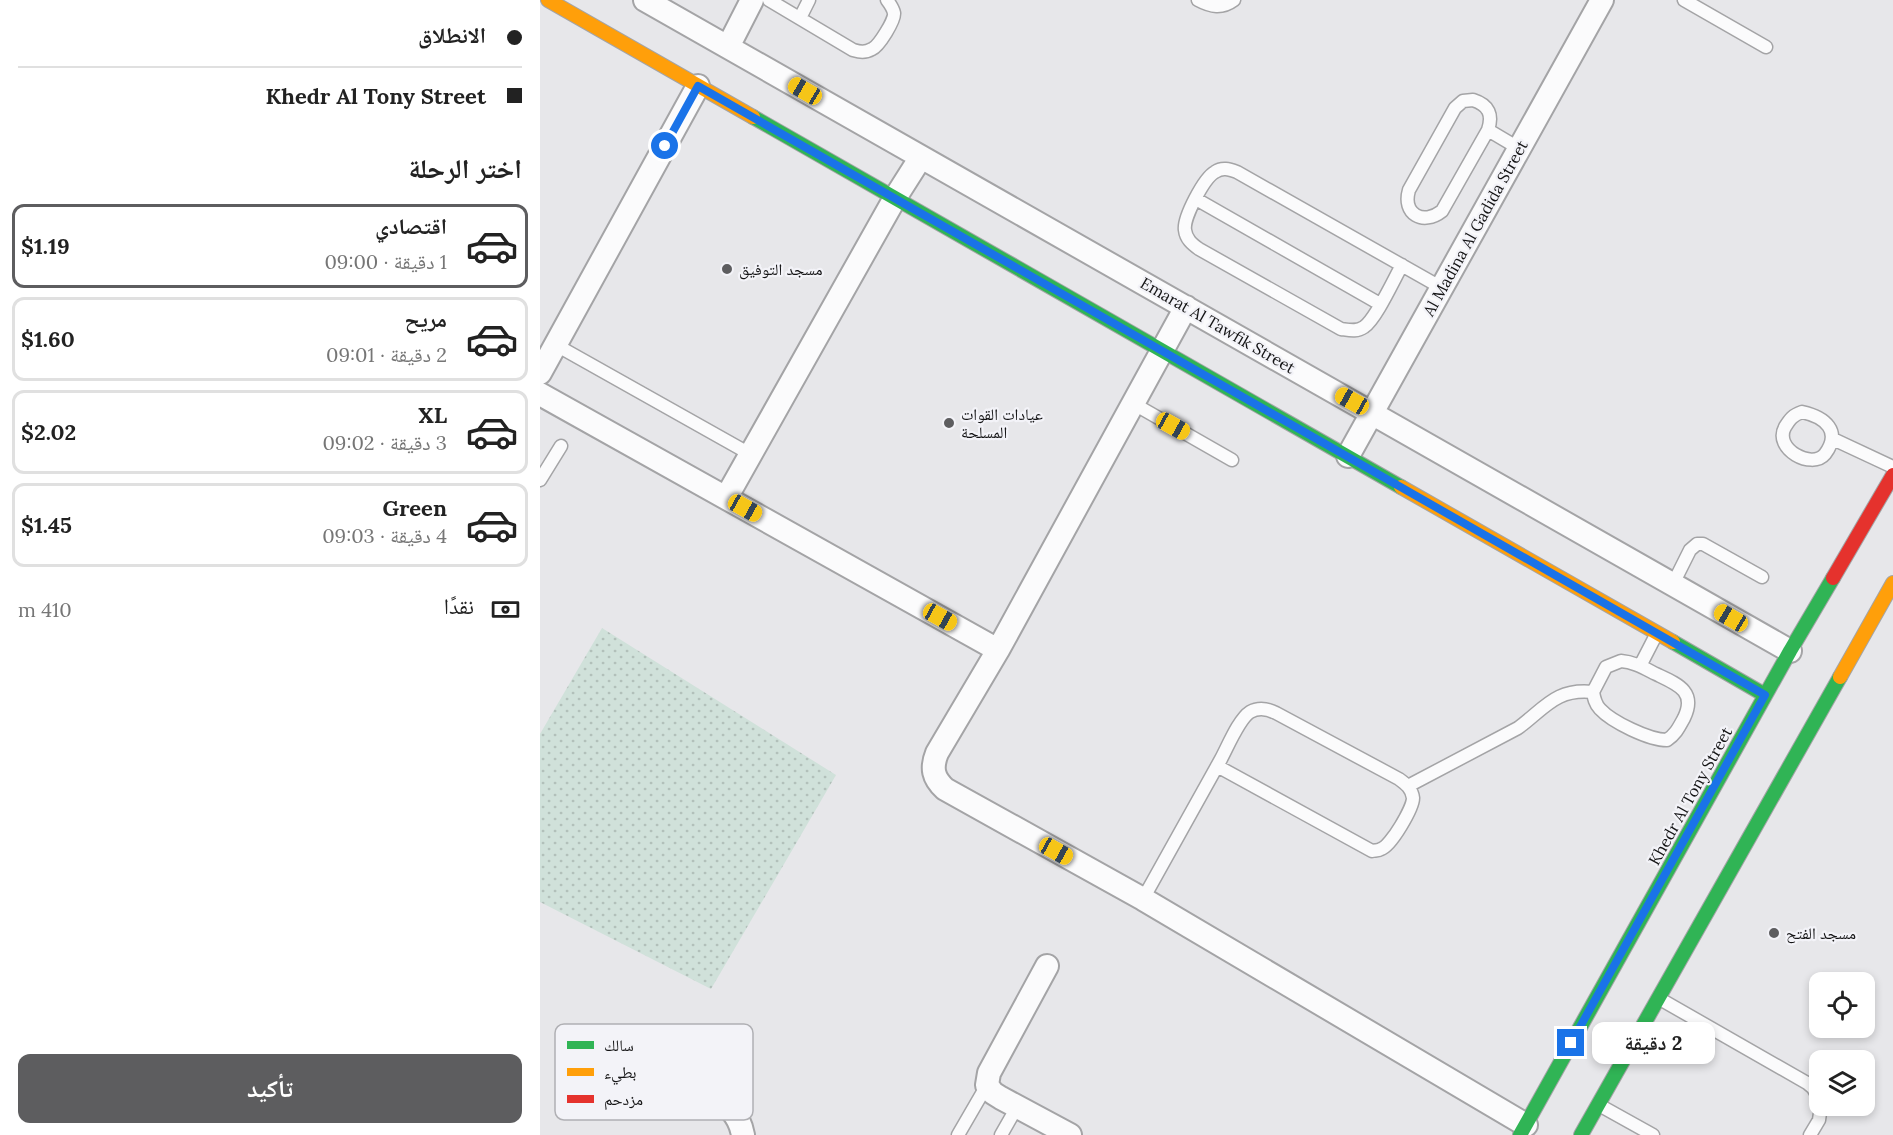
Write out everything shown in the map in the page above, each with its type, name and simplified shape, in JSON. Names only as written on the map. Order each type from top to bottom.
[{"type":"street","points":[[548,0],[1765,695]]},
{"type":"street","name":"Emarat Al Tawfik Street","points":[[645,0],[1790,651]]},
{"type":"street","points":[[728,47],[752,0]]},
{"type":"street","name":"Al Madina Al Gadida Street","points":[[1348,456],[1602,0]]},
{"type":"street","points":[[540,373],[698,86]]},
{"type":"street","points":[[726,498],[895,198],[921,157]]},
{"type":"street","points":[[1186,307],[998,650],[937,753],[933,763],[933,773],[945,789],[1143,899],[1523,1130]]},
{"type":"street","points":[[540,394],[998,650]]},
{"type":"street","name":"Khedr Al Tony Street","points":[[1523,1130],[1765,695],[1893,475]]},
{"type":"street","points":[[1581,1135],[1893,583]]},
{"type":"street","points":[[1047,966],[989,1073],[987,1085],[993,1093],[1070,1135]]},
{"type":"street","points":[[739,1120],[743,1135]]},
{"type":"lane","points":[[769,0],[853,50],[861,52],[876,46],[892,21],[894,14],[887,0]]},
{"type":"lane","points":[[800,18],[809,0]]},
{"type":"lane","points":[[1198,0],[1219,7],[1234,0]]},
{"type":"lane","points":[[1684,0],[1766,47]]},
{"type":"lane","points":[[1473,100],[1482,103],[1489,110],[1491,121],[1488,130],[1442,211],[1434,217],[1425,219],[1415,216],[1409,209],[1406,199],[1409,190],[1455,108],[1463,101],[1473,100]]},
{"type":"lane","points":[[1488,130],[1520,149]]},
{"type":"lane","points":[[1402,265],[1372,319],[1364,327],[1353,331],[1341,329],[1199,249],[1190,242],[1185,232],[1185,221],[1208,177],[1216,171],[1227,168],[1237,172],[1402,265],[1442,288]]},
{"type":"lane","points":[[1196,199],[1380,304]]},
{"type":"lane","points":[[556,345],[750,454]]},
{"type":"lane","points":[[1134,404],[1232,460]]},
{"type":"lane","points":[[1802,412],[1826,422],[1833,432],[1833,439],[1821,458],[1815,460],[1790,451],[1785,446],[1782,433],[1790,419],[1802,412]]},
{"type":"lane","points":[[1833,439],[1893,467]]},
{"type":"lane","points":[[540,480],[561,446]]},
{"type":"lane","points":[[1673,584],[1690,550],[1697,544],[1703,544],[1762,578]]},
{"type":"lane","points":[[1640,666],[1657,633]]},
{"type":"lane","points":[[1621,661],[1633,662],[1640,666],[1675,682],[1688,696],[1690,706],[1676,734],[1667,740],[1647,737],[1605,714],[1598,707],[1593,692],[1606,667],[1621,661]]},
{"type":"lane","points":[[1408,786],[1518,728],[1546,704],[1562,694],[1579,691],[1593,692]]},
{"type":"lane","points":[[1143,899],[1216,766],[1242,720],[1249,713],[1258,709],[1268,709],[1399,779],[1408,786],[1413,796],[1411,807],[1390,842],[1382,849],[1372,851],[1216,766]]},
{"type":"lane","points":[[1658,999],[1809,1085]]},
{"type":"lane","points":[[958,1135],[987,1085]]},
{"type":"lane","points":[[1598,1104],[1653,1135]]},
{"type":"lane","points":[[1001,1135],[1017,1107]]},
{"type":"lane","points":[[1810,1135],[1820,1116]]},
{"type":"shaded area","points":[[602,628],[836,775],[711,989],[540,902],[540,734]]},
{"type":"traffic: fast","points":[[753,117],[1401,487]]},
{"type":"traffic: fast","points":[[1520,1135],[1833,578]]},
{"type":"traffic: fast","points":[[1673,642],[1765,695]]},
{"type":"traffic: fast","points":[[1581,1135],[1840,677]]},
{"type":"traffic: slow","points":[[548,0],[753,117]]},
{"type":"traffic: slow","points":[[1401,487],[1673,642]]},
{"type":"traffic: slow","points":[[1840,677],[1893,583]]},
{"type":"traffic: jam","points":[[1833,578],[1893,475]]},
{"type":"place","name":"مسجد التوفيق","points":[[727,269]]},
{"type":"place","name":"عيادات القوات المسلحة","points":[[949,423]]},
{"type":"place","name":"مسجد الفتح","points":[[1774,933]]},
{"type":"route","points":[[665,146],[698,86],[1765,695],[1571,1043]]}]
